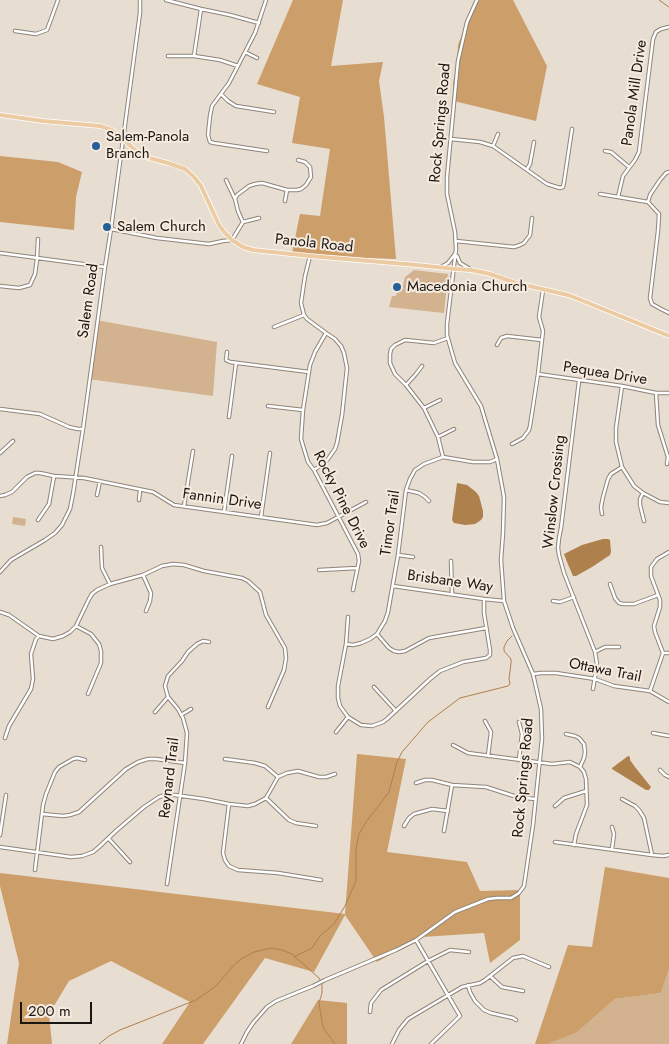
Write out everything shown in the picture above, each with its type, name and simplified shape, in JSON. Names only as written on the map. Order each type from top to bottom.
[{"type":"main road","name":"Panola Road","points":[[0,115],[100,126],[112,130],[140,154],[180,167],[194,177],[201,186],[219,225],[232,240],[243,247],[253,250],[310,256],[471,270],[581,300],[669,336]]},
{"type":"street","points":[[15,31],[36,34],[46,30],[58,0]]},
{"type":"street","name":"Salem Road","points":[[0,572],[11,560],[55,533],[70,509],[111,229],[140,13],[140,0]]},
{"type":"street","points":[[166,0],[259,23]]},
{"type":"street","points":[[266,0],[259,23],[230,83],[212,106],[208,135],[210,142],[267,151]]},
{"type":"street","name":"Rock Springs Road","points":[[241,1044],[253,1023],[267,1007],[276,1001],[396,950],[416,940],[455,912],[488,899],[511,898],[522,890],[524,886],[533,825],[542,727],[541,709],[533,674],[513,628],[504,601],[501,560],[504,497],[497,459],[481,406],[455,363],[448,338],[447,324],[456,241],[446,183],[458,61],[467,22],[476,0]]},
{"type":"street","points":[[194,56],[201,10]]},
{"type":"street","name":"Panola Mill Drive","points":[[618,197],[621,181],[639,152],[653,39],[656,32],[660,29],[669,27]]},
{"type":"street","points":[[245,52],[257,58]]},
{"type":"street","points":[[168,56],[194,56],[220,60],[238,66]]},
{"type":"street","points":[[221,94],[228,102],[236,106],[274,112]]},
{"type":"street","points":[[451,139],[480,142],[492,146],[547,184],[560,188],[563,187],[572,129]]},
{"type":"street","points":[[492,146],[498,134]]},
{"type":"street","points":[[527,169],[530,164],[534,142]]},
{"type":"street","points":[[605,150],[611,152],[629,168]]},
{"type":"street","points":[[235,199],[243,190],[255,184],[262,183],[287,190],[301,189],[311,177],[310,167],[305,162],[298,160]]},
{"type":"street","points":[[648,202],[660,180],[669,172]]},
{"type":"street","points":[[226,180],[243,222]]},
{"type":"street","points":[[285,201],[287,190]]},
{"type":"street","points":[[600,194],[648,202],[657,212],[659,218],[650,298],[652,304],[669,313]]},
{"type":"street","points":[[111,229],[157,238],[213,244],[232,240],[243,222],[259,218]]},
{"type":"street","points":[[456,241],[514,247],[524,243],[530,235],[532,218]]},
{"type":"street","points":[[223,241],[227,235]]},
{"type":"street","points":[[0,286],[19,288],[30,286],[35,274],[38,239]]},
{"type":"street","points":[[440,268],[448,263],[456,252]]},
{"type":"street","points":[[456,252],[460,263],[471,270]]},
{"type":"street","points":[[0,253],[105,267]]},
{"type":"street","points":[[310,256],[301,303],[304,315],[326,334],[335,339],[341,346],[347,368],[338,443],[332,455],[314,470]]},
{"type":"street","points":[[512,444],[523,438],[529,430],[543,331],[539,317],[543,290]]},
{"type":"street","points":[[274,327],[304,315]]},
{"type":"street","name":"Rocky Pine Drive","points":[[326,334],[315,352],[309,372],[301,439],[306,457],[358,554],[353,590]]},
{"type":"street","points":[[497,345],[501,338],[507,336],[542,340]]},
{"type":"street","points":[[448,338],[434,343],[405,340],[395,345],[391,349],[390,354],[391,368],[424,408],[438,437],[443,457],[473,462],[490,462],[497,459]]},
{"type":"street","points":[[227,352],[226,360],[230,362],[309,372]]},
{"type":"street","points":[[229,417],[236,363]]},
{"type":"street","points":[[406,385],[422,366]]},
{"type":"street","name":"Pequea Drive","points":[[538,374],[622,386],[656,393],[669,393]]},
{"type":"street","name":"Winslow Crossing","points":[[579,381],[558,543],[561,566],[595,652],[597,664],[593,689]]},
{"type":"street","points":[[622,386],[616,428],[616,442],[622,467],[634,486],[643,493],[660,502],[669,503]]},
{"type":"street","points":[[656,393],[658,424],[668,457],[667,464]]},
{"type":"street","points":[[424,408],[440,400]]},
{"type":"street","points":[[268,406],[303,410]]},
{"type":"street","points":[[0,409],[40,414],[69,427],[83,429]]},
{"type":"street","points":[[438,437],[454,429]]},
{"type":"street","points":[[0,453],[13,441]]},
{"type":"street","points":[[184,506],[193,451]]},
{"type":"street","points":[[262,517],[270,453]]},
{"type":"street","points":[[224,512],[232,456]]},
{"type":"street","name":"Timor Trail","points":[[378,634],[385,622],[393,586],[406,490],[410,479],[418,467],[443,457]]},
{"type":"street","points":[[602,514],[601,507],[608,479],[611,474],[622,467]]},
{"type":"street","name":"Fannin Drive","points":[[0,496],[12,492],[30,475],[40,473],[100,481],[154,492],[174,505],[317,525],[327,523],[366,502]]},
{"type":"street","points":[[38,520],[49,504],[54,476]]},
{"type":"street","points":[[97,495],[100,481]]},
{"type":"street","points":[[139,500],[140,490]]},
{"type":"street","points":[[406,490],[418,493],[429,501]]},
{"type":"street","points":[[643,493],[640,505],[644,522]]},
{"type":"street","points":[[100,548],[102,568],[110,584]]},
{"type":"street","points":[[650,691],[663,653],[654,626],[660,607],[660,600],[651,576],[651,567],[658,558],[669,552]]},
{"type":"street","points":[[398,555],[413,557]]},
{"type":"street","points":[[451,561],[452,594]]},
{"type":"street","points":[[0,612],[9,615],[39,636],[49,638],[63,636],[76,626],[92,594],[97,590],[110,584],[143,575],[162,566],[184,565],[242,578],[260,592],[266,615],[285,648],[284,670],[268,707]]},
{"type":"street","points":[[319,570],[357,568]]},
{"type":"street","points":[[143,575],[151,593],[146,611]]},
{"type":"street","points":[[610,584],[615,598],[624,604],[634,604],[658,595]]},
{"type":"street","name":"Brisbane Way","points":[[393,586],[504,601]]},
{"type":"street","points":[[553,601],[560,602],[574,597]]},
{"type":"street","points":[[348,617],[346,644],[337,691],[340,706],[348,718],[361,725],[372,726],[383,722],[392,715],[440,671],[463,662],[486,658],[490,655],[484,599]]},
{"type":"street","points":[[76,626],[91,634],[99,644],[101,651],[101,663],[88,694]]},
{"type":"street","points":[[346,644],[361,643],[378,634],[389,648],[399,652],[405,651],[429,638],[486,628]]},
{"type":"street","points":[[5,738],[9,726],[31,690],[33,647],[39,636]]},
{"type":"street","points":[[155,712],[168,697],[165,686],[168,676],[197,644],[208,642]]},
{"type":"street","points":[[595,652],[605,647],[618,648]]},
{"type":"street","points":[[663,653],[669,653]]},
{"type":"street","name":"Ottawa Trail","points":[[533,674],[541,672],[556,673],[595,679],[614,686],[650,691],[669,702]]},
{"type":"street","points":[[374,687],[396,711]]},
{"type":"street","name":"Reynard Trail","points":[[167,884],[185,763],[187,733],[181,715],[168,697]]},
{"type":"street","points":[[181,715],[191,709]]},
{"type":"street","points":[[336,732],[348,718]]},
{"type":"street","points":[[485,720],[491,732],[488,756]]},
{"type":"street","points":[[519,722],[522,734],[519,760]]},
{"type":"street","points":[[653,733],[669,736]]},
{"type":"street","points":[[566,734],[579,738],[584,744],[584,758],[580,767]]},
{"type":"street","points":[[452,744],[468,753],[552,764],[570,762],[580,767],[586,779],[587,809],[576,834],[574,845]]},
{"type":"street","points":[[35,870],[42,814],[46,794],[54,772],[72,759],[85,760]]},
{"type":"street","points":[[42,814],[63,816],[79,812],[128,767],[138,762],[156,759],[185,763]]},
{"type":"street","points":[[224,759],[264,766],[278,778]]},
{"type":"street","points":[[660,770],[669,778]]},
{"type":"street","points":[[0,847],[82,856],[93,852],[154,799],[165,795],[248,806],[266,798],[278,778],[287,772],[302,772],[319,777],[336,774]]},
{"type":"street","points":[[416,782],[432,780],[452,785],[486,787],[517,797],[535,800]]},
{"type":"street","points":[[444,831],[452,785]]},
{"type":"street","points":[[555,806],[564,798],[586,791]]},
{"type":"street","points":[[0,835],[6,795]]},
{"type":"street","points":[[266,798],[289,820],[316,826]]},
{"type":"street","points":[[622,799],[636,806],[644,818],[652,855]]},
{"type":"street","points":[[229,804],[223,853],[229,866],[238,870],[278,873],[321,880]]},
{"type":"street","points":[[404,826],[414,814],[432,809],[448,811]]},
{"type":"street","points":[[612,827],[614,834],[612,849]]},
{"type":"street","points":[[109,839],[130,862]]},
{"type":"street","points":[[555,842],[652,855],[669,855]]},
{"type":"street","points":[[416,940],[460,1016],[431,1044]]},
{"type":"street","points":[[370,1012],[371,1003],[382,990],[428,961],[450,950],[469,952]]},
{"type":"street","points":[[392,1044],[399,1030],[408,1019],[448,994],[462,987],[480,983],[517,956],[528,957],[549,967]]},
{"type":"street","points":[[490,976],[502,987],[523,991]]},
{"type":"street","points":[[468,985],[475,1001],[484,1010],[516,1020]]},
{"type":"shaded area","points":[[293,0],[343,0],[331,66],[383,62],[379,81],[384,117],[396,259],[309,256],[292,253],[300,214],[320,216],[330,149],[292,143],[300,97],[257,84]]},
{"type":"shaded area","points":[[479,0],[513,0],[547,66],[536,121],[454,101],[453,83],[457,66],[458,45],[466,24]]},
{"type":"shaded area","points":[[0,156],[58,162],[82,172],[76,197],[74,230],[0,222]]},
{"type":"shaded area","points":[[414,270],[448,274],[444,313],[389,307],[392,296],[396,296],[397,290],[399,290],[400,285],[403,285],[405,277]]},
{"type":"shaded area","points":[[96,320],[217,342],[213,396],[88,379]]},
{"type":"shaded area","points":[[457,483],[467,485],[479,496],[483,517],[475,524],[465,525],[454,523],[452,520]]},
{"type":"shaded area","points":[[13,517],[26,519],[25,526],[12,524]]},
{"type":"shaded area","points":[[603,539],[610,540],[610,555],[592,567],[573,576],[564,554],[582,545]]},
{"type":"shaded area","points":[[357,754],[406,759],[387,852],[467,862],[480,891],[520,890],[520,940],[490,963],[484,933],[422,937],[377,962],[345,915],[314,972],[265,958],[203,1044],[162,1044],[190,1002],[111,961],[69,981],[49,1014],[52,1044],[7,1044],[19,963],[0,886],[0,873],[345,914]]},
{"type":"shaded area","points":[[628,756],[651,787],[649,790],[612,769]]},
{"type":"shaded area","points":[[605,867],[669,878],[669,969],[661,993],[615,999],[576,1033],[548,1044],[535,1044],[568,945],[592,947]]},
{"type":"shaded area","points":[[669,969],[669,1044],[548,1044],[576,1033],[615,999],[661,993]]},
{"type":"shaded area","points":[[318,1000],[347,1003],[347,1044],[291,1044]]},
{"type":"waterway","points":[[659,0],[669,7]]},
{"type":"waterway","points":[[294,957],[312,948],[320,936],[334,924],[345,906],[356,881],[356,849],[359,834],[389,792],[397,762],[402,752],[428,722],[460,698],[510,684],[511,659],[504,651],[504,647],[512,636]]},
{"type":"waterway","points":[[99,1044],[120,1030],[196,1000],[216,986],[241,959],[254,952],[271,948],[292,954],[319,978],[322,984],[319,1003],[322,1022],[324,1029],[335,1044]]},
{"type":"place","name":"Salem-Panola Branch","points":[[96,146]]},
{"type":"place","name":"Salem Church","points":[[107,227]]},
{"type":"place","name":"Macedonia Church","points":[[397,287]]}]
